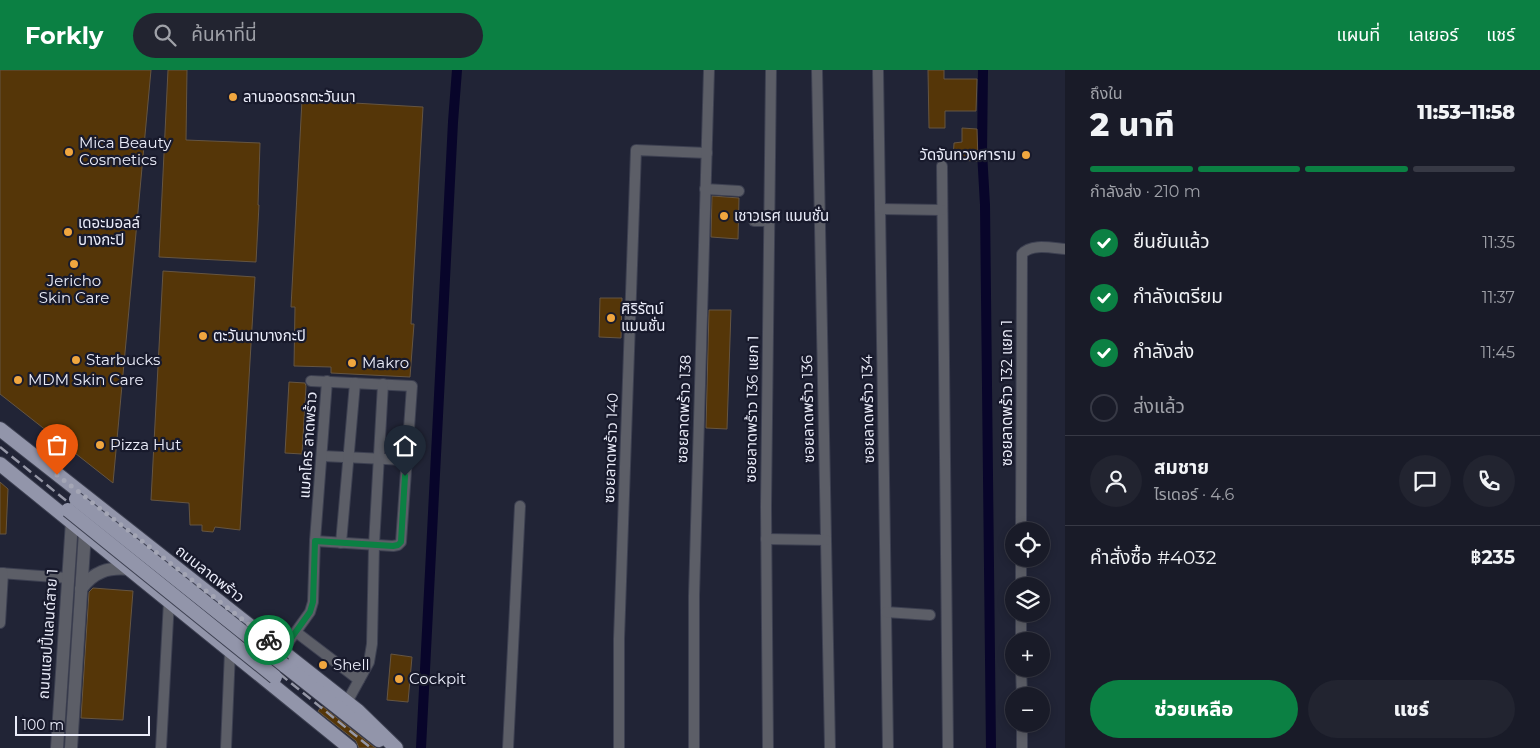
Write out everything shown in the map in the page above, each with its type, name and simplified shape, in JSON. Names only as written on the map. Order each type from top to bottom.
[{"type":"main road","name":"ถนนลาดพร้าว","points":[[0,429],[347,702],[376,726],[396,748]]},
{"type":"main road","points":[[0,438],[389,748]]},
{"type":"main road","points":[[0,454],[363,748]]},
{"type":"main road","points":[[0,464],[350,748]]},
{"type":"main road","points":[[72,521],[90,501]]},
{"type":"main road","points":[[85,532],[90,501]]},
{"type":"street","name":"ซอยลาดพร้าว 138","points":[[694,748],[694,604],[709,70]]},
{"type":"street","name":"ซอยลาดพร้าว 136 แยก 1","points":[[768,748],[766,538],[771,70]]},
{"type":"street","name":"ซอยลาดพร้าว 136","points":[[817,70],[830,748]]},
{"type":"street","name":"ซอยลาดพร้าว 134","points":[[878,70],[888,748]]},
{"type":"street","name":"ซอยลาดพร้าว 140","points":[[619,748],[619,639],[636,150],[707,153]]},
{"type":"street","points":[[942,166],[948,748]]},
{"type":"street","points":[[705,189],[739,191]]},
{"type":"street","points":[[880,209],[942,210]]},
{"type":"street","points":[[754,221],[769,220]]},
{"type":"street","name":"ซอยลาดพร้าว 132 แยก 1","points":[[1021,522],[1022,254],[1032,248],[1065,249]]},
{"type":"street","points":[[311,381],[327,381]]},
{"type":"street","name":"แมคโคร ลาดพร้าว","points":[[282,651],[310,612],[313,602],[315,541],[327,381],[412,386],[401,542],[393,546],[315,541]]},
{"type":"street","points":[[341,543],[355,383]]},
{"type":"street","points":[[347,702],[369,662],[372,644],[374,545],[383,384]]},
{"type":"street","points":[[322,456],[406,460]]},
{"type":"street","points":[[508,748],[520,506]]},
{"type":"street","name":"ถนนแฮปปี้แลนด์สาย 1","points":[[57,748],[72,521]]},
{"type":"street","name":"ถนนแฮปปี้แลนด์สาย 1","points":[[71,748],[85,532]]},
{"type":"street","points":[[766,538],[826,540]]},
{"type":"street","points":[[81,589],[87,580],[102,571],[119,568],[129,569]]},
{"type":"street","points":[[0,623],[2,573],[68,578]]},
{"type":"street","points":[[161,748],[169,601]]},
{"type":"street","points":[[886,612],[930,615]]},
{"type":"street","points":[[296,632],[359,680]]},
{"type":"street","points":[[226,748],[230,651]]},
{"type":"street","points":[[1022,732],[1022,748]]},
{"type":"building","name":"เดอะมอลล์ บางกะปิ","points":[[0,70],[151,70],[113,483],[0,394]]},
{"type":"building","points":[[168,70],[187,70],[186,140],[260,143],[256,262],[159,257]]},
{"type":"building","points":[[928,70],[944,70],[944,79],[977,79],[976,111],[945,111],[945,128],[929,128]]},
{"type":"building","points":[[302,100],[423,107],[411,324],[414,324],[410,377],[331,373],[331,367],[294,366],[295,307],[291,307]]},
{"type":"building","points":[[962,128],[977,129],[978,161],[953,160],[954,143],[962,142]]},
{"type":"building","name":"เชาวเรศ แมนชั่น","points":[[712,196],[739,198],[738,239],[711,237]]},
{"type":"building","points":[[163,271],[255,277],[240,530],[215,527],[213,532],[202,531],[202,525],[190,525],[189,503],[151,500]]},
{"type":"building","name":"ศิริรัตน์ แมนชั่น","points":[[600,298],[622,298],[621,338],[599,337]]},
{"type":"building","points":[[709,310],[731,310],[727,429],[706,428]]},
{"type":"building","points":[[289,382],[305,383],[306,386],[302,454],[285,453]]},
{"type":"building","points":[[0,482],[8,489],[6,534],[0,534]]},
{"type":"building","points":[[93,588],[133,591],[123,720],[81,718],[89,592]]},
{"type":"building","name":"Cockpit","points":[[391,654],[412,657],[408,702],[387,700]]},
{"type":"building","points":[[322,706],[376,748],[359,748],[356,741],[318,711]]},
{"type":"waterway","points":[[421,748],[457,70]]},
{"type":"waterway","points":[[983,70],[982,152],[985,205],[991,748]]},
{"type":"railway","points":[[0,447],[371,748]]},
{"type":"way so far","points":[[57,475],[269,640]]},
{"type":"place","name":"ลานจอดรถตะวันนา","points":[[233,97]]},
{"type":"place","name":"Mica Beauty Cosmetics","points":[[69,152]]},
{"type":"place","name":"วัดจันทวงศาราม","points":[[1026,155]]},
{"type":"place","name":"เชาวเรศ แมนชั่น","points":[[724,216]]},
{"type":"place","name":"เดอะมอลล์ บางกะปิ","points":[[68,232]]},
{"type":"place","name":"Jericho Skin Care","points":[[74,264]]},
{"type":"place","name":"ศิริรัตน์ แมนชั่น","points":[[611,318]]},
{"type":"place","name":"ตะวันนาบางกะปิ","points":[[203,336]]},
{"type":"place","name":"Starbucks","points":[[76,360]]},
{"type":"place","name":"Makro","points":[[352,363]]},
{"type":"place","name":"MDM Skin Care","points":[[18,380]]},
{"type":"place","name":"Pizza Hut","points":[[100,445]]},
{"type":"place","name":"Shell","points":[[323,665]]},
{"type":"place","name":"Cockpit","points":[[399,679]]},
{"type":"route","points":[[269,640],[282,651],[310,612],[313,602],[315,541],[393,546],[401,542],[405,476]]}]
